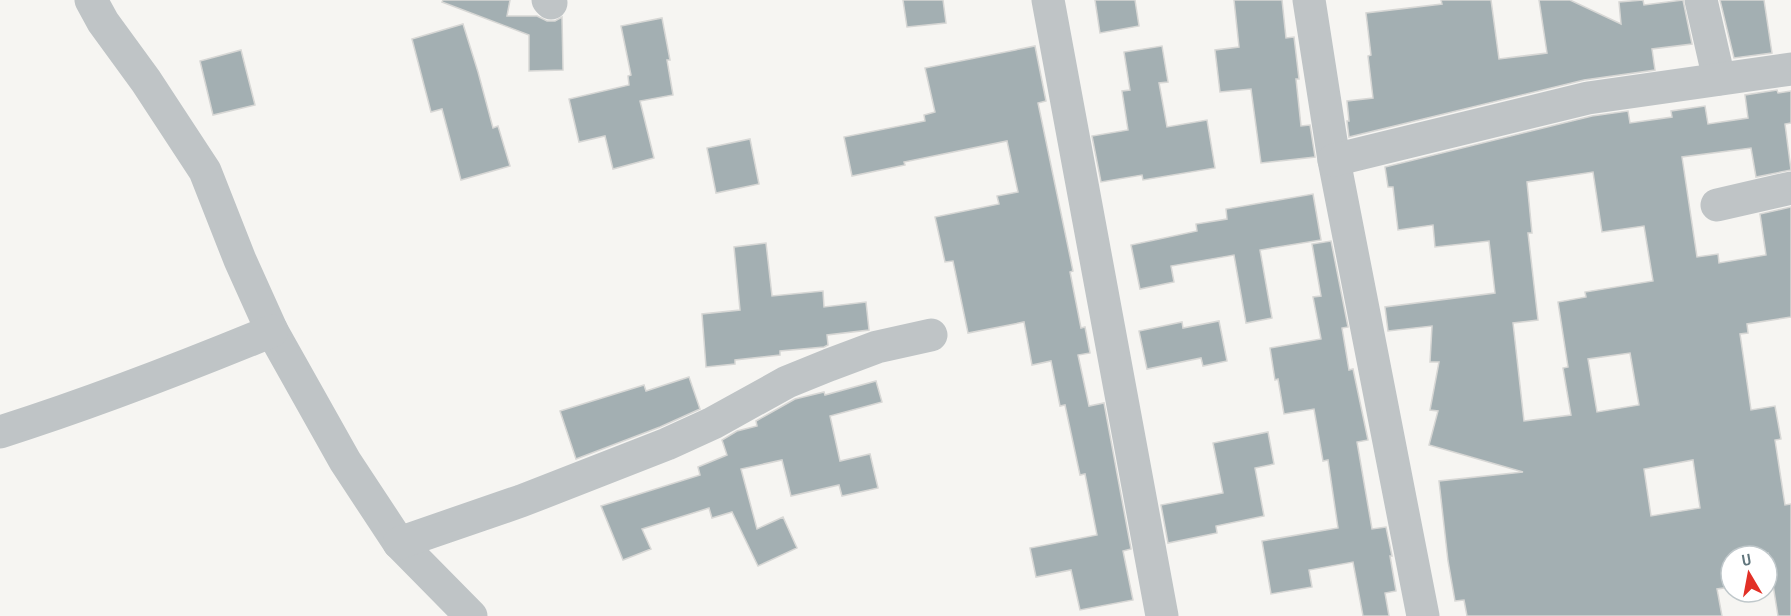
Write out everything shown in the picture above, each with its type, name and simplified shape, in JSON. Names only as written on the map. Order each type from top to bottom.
[{"type":"street","points":[[91,0],[103,22],[146,81],[205,171],[240,260],[272,332],[345,461],[399,543],[471,616]]},
{"type":"street","points":[[1048,0],[1162,616]]},
{"type":"street","points":[[1309,0],[1334,160],[1424,616]]},
{"type":"street","points":[[1701,0],[1719,79]]},
{"type":"street","points":[[1334,160],[1588,98],[1791,69]]},
{"type":"street","points":[[1717,205],[1791,188]]},
{"type":"street","points":[[0,432],[65,412],[272,332]]},
{"type":"street","points":[[399,543],[521,501],[667,444],[712,423],[787,382],[829,365],[877,347],[931,335]]},
{"type":"building","points":[[443,0],[510,0],[507,16],[537,16],[547,21],[555,21],[562,17],[563,70],[529,71],[529,35],[442,2]]},
{"type":"building","points":[[903,0],[943,0],[946,23],[907,27]]},
{"type":"building","points":[[1095,0],[1135,0],[1139,26],[1100,33]]},
{"type":"building","points":[[1234,0],[1282,0],[1286,38],[1294,37],[1301,126],[1310,125],[1315,157],[1261,163],[1251,89],[1220,92],[1215,50],[1239,47]]},
{"type":"building","points":[[1441,0],[1491,0],[1499,59],[1547,53],[1539,0],[1570,0],[1621,24],[1619,2],[1643,0],[1644,5],[1683,0],[1692,44],[1652,49],[1655,70],[1584,80],[1349,137],[1347,101],[1373,98],[1366,13],[1442,4]]},
{"type":"building","points":[[1720,0],[1764,0],[1772,53],[1734,58]]},
{"type":"building","points":[[662,18],[670,60],[667,60],[673,95],[640,101],[654,158],[613,169],[605,136],[579,142],[569,99],[629,85],[628,76],[631,75],[621,26]]},
{"type":"building","points":[[463,24],[493,128],[498,126],[510,166],[461,180],[442,109],[431,112],[412,39]]},
{"type":"building","points":[[1035,46],[1046,101],[1038,103],[1073,271],[1070,272],[1081,328],[1085,327],[1090,353],[1078,355],[1089,406],[1104,403],[1131,549],[1123,551],[1133,600],[1080,610],[1071,570],[1036,577],[1030,548],[1097,535],[1085,474],[1080,475],[1065,405],[1060,406],[1051,361],[1032,365],[1024,322],[968,333],[953,261],[945,262],[935,217],[999,204],[997,196],[1018,192],[1007,141],[904,162],[905,165],[852,176],[844,137],[925,121],[924,115],[935,112],[925,68]]},
{"type":"building","points":[[1162,46],[1168,82],[1159,83],[1167,127],[1207,120],[1215,168],[1143,180],[1142,175],[1101,182],[1092,136],[1128,130],[1122,91],[1130,90],[1124,52]]},
{"type":"building","points":[[241,50],[255,105],[213,115],[200,61]]},
{"type":"building","points":[[1777,90],[1778,93],[1791,91],[1791,123],[1785,124],[1791,170],[1756,177],[1751,148],[1682,157],[1697,257],[1718,254],[1719,263],[1766,255],[1760,214],[1791,207],[1791,317],[1747,324],[1748,333],[1740,334],[1751,410],[1775,406],[1781,439],[1775,440],[1785,505],[1791,504],[1791,616],[1778,616],[1776,604],[1779,604],[1779,544],[1719,544],[1719,589],[1717,589],[1722,616],[1467,616],[1464,600],[1455,601],[1439,481],[1523,472],[1429,445],[1438,411],[1430,410],[1439,362],[1430,362],[1432,326],[1388,331],[1385,307],[1495,293],[1489,241],[1435,247],[1433,225],[1398,230],[1393,187],[1388,187],[1385,167],[1592,116],[1628,111],[1630,123],[1672,117],[1671,111],[1705,106],[1708,124],[1748,118],[1745,95]],"holes":[[[1593,172],[1602,232],[1644,226],[1653,281],[1585,292],[1586,297],[1558,302],[1568,367],[1563,368],[1571,415],[1524,421],[1513,323],[1538,320],[1528,233],[1532,233],[1527,182]],[[1630,353],[1639,405],[1597,412],[1588,359]],[[1693,460],[1700,508],[1651,516],[1644,469]]]},
{"type":"building","points":[[750,139],[759,184],[716,193],[707,148]]},
{"type":"building","points":[[1313,194],[1321,240],[1260,250],[1272,318],[1246,323],[1234,255],[1171,266],[1174,282],[1140,289],[1131,245],[1197,231],[1196,224],[1227,219],[1226,209]]},
{"type":"building","points":[[1331,241],[1348,327],[1342,328],[1349,370],[1353,369],[1368,440],[1357,442],[1372,529],[1386,527],[1392,556],[1390,556],[1396,591],[1385,593],[1389,616],[1363,616],[1353,562],[1309,570],[1312,587],[1271,594],[1262,541],[1338,528],[1328,460],[1323,461],[1314,409],[1284,414],[1270,348],[1321,339],[1313,297],[1321,296],[1312,244]]},
{"type":"building","points":[[766,243],[772,296],[823,291],[824,307],[866,302],[869,330],[827,335],[828,345],[824,347],[780,351],[780,355],[735,360],[735,364],[706,367],[702,314],[740,310],[734,247]]},
{"type":"building","points":[[1219,321],[1227,361],[1203,366],[1201,358],[1147,369],[1139,331],[1182,322],[1183,328]]},
{"type":"building","points":[[689,377],[700,409],[576,459],[560,411],[644,385],[646,391]]},
{"type":"building","points":[[876,381],[882,402],[830,416],[840,461],[870,454],[878,488],[842,496],[839,485],[791,496],[782,460],[741,469],[757,529],[783,517],[797,548],[758,566],[732,512],[712,518],[709,508],[642,529],[651,549],[623,560],[601,506],[700,475],[698,467],[727,455],[722,440],[737,431],[757,426],[756,421],[795,399],[824,392],[825,395]]},
{"type":"building","points":[[1268,432],[1274,464],[1255,468],[1264,516],[1216,526],[1217,533],[1168,543],[1161,505],[1223,493],[1213,443]]}]
